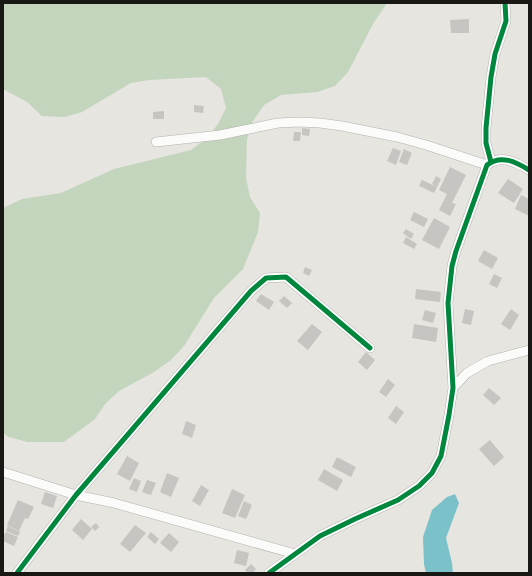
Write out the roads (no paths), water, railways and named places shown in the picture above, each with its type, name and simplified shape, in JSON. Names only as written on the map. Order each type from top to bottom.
[{"type":"street","points":[[269,573],[320,536],[398,500],[419,486],[432,473],[441,456],[453,388],[448,303],[452,266],[456,251],[489,163],[486,143],[486,128],[495,54],[506,21],[505,3]]},
{"type":"street","points":[[156,142],[220,135],[278,123],[320,123],[397,137],[489,163],[498,160],[514,162],[529,170]]},
{"type":"street","points":[[18,573],[76,495],[251,291],[266,278],[286,277],[370,348]]},
{"type":"street","points":[[453,388],[467,372],[488,361],[529,350]]},
{"type":"street","points":[[3,472],[76,495],[114,503],[295,554]]},
{"type":"water","points":[[455,494],[459,503],[446,538],[453,573],[426,573],[424,564],[423,537],[432,510],[447,497]]}]
